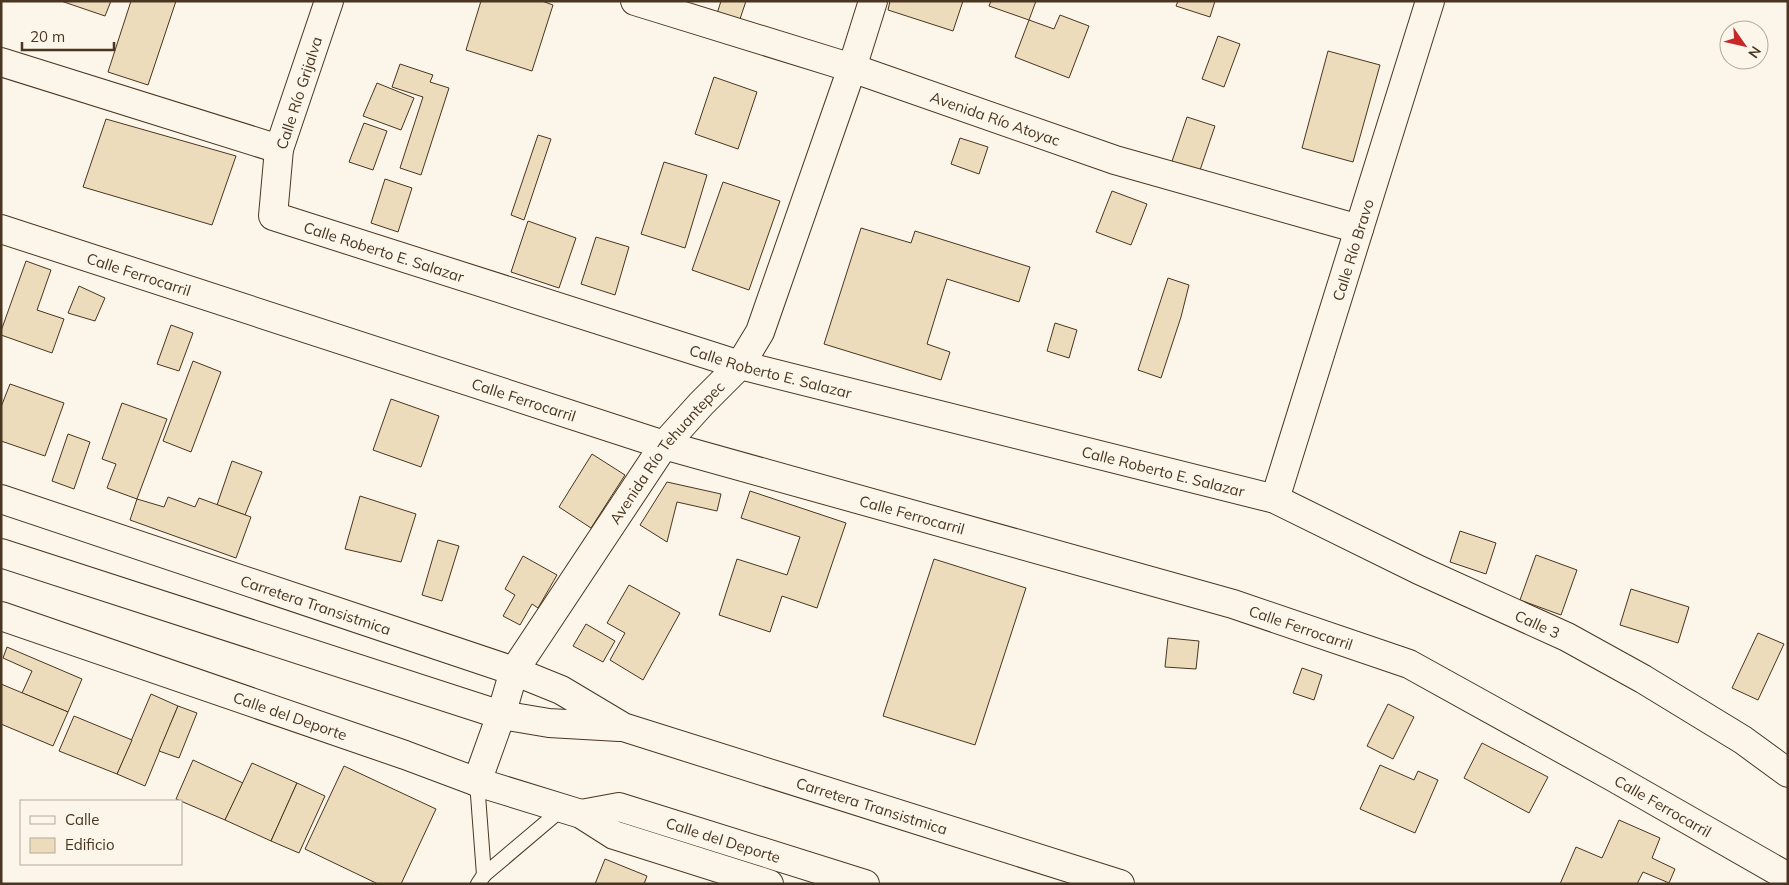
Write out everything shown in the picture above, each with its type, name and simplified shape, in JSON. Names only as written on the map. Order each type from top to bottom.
[{"type":"street","name":"Calle Río Grijalva","points":[[273,216],[279,148],[329,1]]},
{"type":"street","name":"Avenida Río Atoyac","points":[[635,1],[852,68],[1115,160],[1359,229]]},
{"type":"street","name":"Avenida Río Tehuantepec","points":[[476,782],[501,715],[514,671],[664,445],[740,365],[760,332],[852,68],[873,1]]},
{"type":"street","name":"Calle Río Bravo","points":[[1275,499],[1427,2]]},
{"type":"street","points":[[1,62],[279,148]]},
{"type":"street","name":"Calle Roberto E. Salazar","points":[[273,216],[740,365],[1275,499]]},
{"type":"street","name":"Calle Ferrocarril","points":[[1,229],[664,445],[1233,604],[1409,664],[1788,877]]},
{"type":"street","name":"Carretera Transistmica","points":[[1,499],[514,671],[562,690],[623,727],[1120,884]]},
{"type":"street","name":"Calle 3","points":[[1275,499],[1418,570],[1567,637],[1643,679],[1743,740],[1788,773]]},
{"type":"street","name":"Carretera Transistmica","points":[[1,553],[501,715],[549,723],[623,727]]},
{"type":"street","name":"Calle del Deporte","points":[[1,616],[405,755],[476,782],[571,811],[614,835],[769,884]]},
{"type":"street","name":"Calle del Deporte","points":[[571,811],[619,807],[865,884]]},
{"type":"lane","points":[[476,782],[481,880]]},
{"type":"lane","points":[[481,880],[571,811]]},
{"type":"building","points":[[61,1],[111,1],[105,16]]},
{"type":"building","points":[[131,1],[176,1],[148,85],[108,72]]},
{"type":"building","points":[[481,1],[542,1],[553,5],[532,71],[466,50]]},
{"type":"building","points":[[721,1],[746,1],[738,25],[716,17]]},
{"type":"building","points":[[890,1],[963,1],[953,31],[888,10]]},
{"type":"building","points":[[991,1],[1036,1],[1029,20],[989,6]]},
{"type":"building","points":[[1178,1],[1215,1],[1210,17],[1176,6]]},
{"type":"building","points":[[1060,15],[1089,26],[1069,78],[1015,57],[1029,20],[1054,29]]},
{"type":"building","points":[[1218,36],[1240,44],[1224,87],[1202,79]]},
{"type":"building","points":[[1328,51],[1380,65],[1353,162],[1302,148]]},
{"type":"building","points":[[400,64],[433,75],[430,82],[449,88],[421,175],[400,168],[423,97],[392,87]]},
{"type":"building","points":[[714,77],[757,92],[738,149],[695,134]]},
{"type":"building","points":[[377,83],[414,98],[401,130],[363,116]]},
{"type":"building","points":[[1187,117],[1215,126],[1197,179],[1169,170]]},
{"type":"building","points":[[106,119],[236,156],[212,225],[83,187]]},
{"type":"building","points":[[364,123],[387,131],[373,170],[349,162]]},
{"type":"building","points":[[538,135],[551,139],[524,220],[511,215]]},
{"type":"building","points":[[960,138],[988,147],[979,174],[951,164]]},
{"type":"building","points":[[664,162],[707,175],[685,248],[641,234]]},
{"type":"building","points":[[385,179],[412,188],[398,232],[371,223]]},
{"type":"building","points":[[723,182],[780,201],[749,290],[692,270]]},
{"type":"building","points":[[1112,191],[1147,204],[1131,245],[1096,232]]},
{"type":"building","points":[[528,221],[576,238],[559,288],[511,272]]},
{"type":"building","points":[[861,228],[911,243],[915,231],[1030,267],[1019,302],[947,279],[927,344],[950,352],[941,380],[824,344]]},
{"type":"building","points":[[596,237],[629,247],[615,295],[581,284]]},
{"type":"building","points":[[26,261],[51,270],[37,310],[64,319],[52,353],[1,335]]},
{"type":"building","points":[[1168,278],[1189,285],[1181,317],[1161,378],[1138,370]]},
{"type":"building","points":[[79,286],[105,298],[95,321],[68,313]]},
{"type":"building","points":[[1055,323],[1077,330],[1069,358],[1047,351]]},
{"type":"building","points":[[171,325],[193,333],[179,371],[157,364]]},
{"type":"building","points":[[193,361],[221,372],[191,452],[163,441]]},
{"type":"building","points":[[10,384],[64,403],[45,456],[1,441],[1,407]]},
{"type":"building","points":[[391,399],[439,416],[421,467],[373,450]]},
{"type":"building","points":[[122,403],[167,419],[137,499],[107,488],[116,464],[102,459]]},
{"type":"building","points":[[68,434],[90,442],[74,489],[52,481]]},
{"type":"building","points":[[592,454],[625,475],[591,528],[559,507]]},
{"type":"building","points":[[232,461],[262,472],[245,515],[217,505]]},
{"type":"building","points":[[667,482],[721,494],[717,511],[677,502],[667,542],[640,525]]},
{"type":"building","points":[[750,491],[846,523],[817,608],[782,596],[770,632],[719,615],[737,559],[787,575],[800,537],[741,518]]},
{"type":"building","points":[[360,496],[416,514],[401,562],[345,549]]},
{"type":"building","points":[[168,497],[195,507],[199,498],[251,517],[236,558],[130,520],[137,499],[164,507]]},
{"type":"building","points":[[1460,531],[1496,543],[1486,574],[1450,562]]},
{"type":"building","points":[[438,540],[459,546],[442,601],[422,595]]},
{"type":"building","points":[[1536,555],[1577,570],[1561,615],[1520,600]]},
{"type":"building","points":[[523,556],[557,575],[538,608],[532,604],[520,625],[503,616],[515,595],[505,589]]},
{"type":"building","points":[[934,559],[1026,588],[975,745],[883,716]]},
{"type":"building","points":[[629,585],[680,613],[643,680],[610,660],[625,633],[607,623]]},
{"type":"building","points":[[1631,589],[1689,607],[1678,643],[1620,625]]},
{"type":"building","points":[[586,624],[615,641],[603,662],[573,646]]},
{"type":"building","points":[[1758,633],[1784,644],[1758,700],[1732,688]]},
{"type":"building","points":[[1168,638],[1199,641],[1196,669],[1165,667]]},
{"type":"building","points":[[7,647],[82,679],[68,712],[22,693],[32,671],[3,658]]},
{"type":"building","points":[[1302,668],[1322,675],[1314,700],[1293,693]]},
{"type":"building","points":[[1,684],[68,712],[53,746],[1,724]]},
{"type":"building","points":[[151,694],[178,706],[145,786],[117,774]]},
{"type":"building","points":[[1388,704],[1414,717],[1393,759],[1367,746]]},
{"type":"building","points":[[178,706],[197,713],[179,758],[159,751]]},
{"type":"building","points":[[74,716],[132,740],[117,774],[59,751]]},
{"type":"building","points":[[1482,743],[1548,777],[1529,813],[1464,778]]},
{"type":"building","points":[[193,760],[243,783],[225,820],[176,799]]},
{"type":"building","points":[[252,763],[297,783],[271,841],[225,820]]},
{"type":"building","points":[[1380,765],[1414,780],[1418,771],[1438,780],[1415,833],[1360,809]]},
{"type":"building","points":[[344,766],[436,809],[401,884],[378,884],[305,849]]},
{"type":"building","points":[[297,783],[325,796],[299,853],[271,841]]},
{"type":"building","points":[[1619,820],[1660,838],[1652,858],[1675,869],[1669,883],[1643,872],[1637,884],[1560,884],[1576,847],[1602,858]]},
{"type":"building","points":[[605,859],[647,876],[644,884],[595,884]]}]
